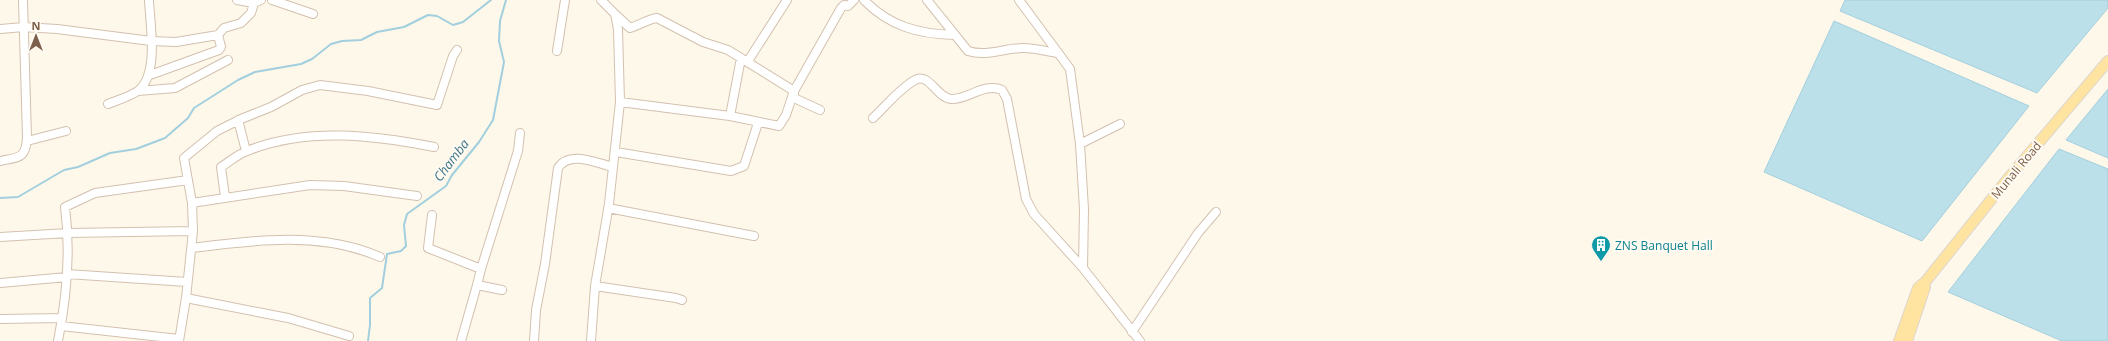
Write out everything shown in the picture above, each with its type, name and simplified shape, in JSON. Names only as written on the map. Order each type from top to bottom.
[{"type":"main road","name":"Munali Road","points":[[1899,341],[1918,288],[1926,281],[1997,193],[2108,61]]},
{"type":"main road","name":"Munali Road","points":[[1907,341],[1926,281]]},
{"type":"street","points":[[0,161],[22,156],[26,150],[23,0]]},
{"type":"street","points":[[138,91],[145,84],[150,75],[151,41],[149,0]]},
{"type":"street","points":[[0,29],[24,27],[84,31],[151,41],[176,42],[218,35],[224,28],[245,20],[251,13],[257,1],[237,0]]},
{"type":"street","points":[[272,0],[313,14]]},
{"type":"street","points":[[557,51],[565,0]]},
{"type":"street","points":[[601,0],[630,28],[642,25],[650,19],[657,18],[703,42],[728,50],[794,91]]},
{"type":"street","points":[[730,116],[744,59],[787,0]]},
{"type":"street","points":[[620,102],[730,116],[758,123],[779,126],[786,115],[794,91],[841,8],[844,5],[848,6],[854,0]]},
{"type":"street","points":[[864,0],[884,18],[904,28],[927,33],[954,35]]},
{"type":"street","points":[[927,0],[954,35],[968,50],[975,53],[1023,48],[1057,53]]},
{"type":"street","points":[[1019,0],[1070,69],[1080,144],[1084,209],[1083,268]]},
{"type":"street","points":[[591,341],[595,286],[614,167],[620,102],[619,46],[615,14]]},
{"type":"street","points":[[150,75],[220,50],[221,47],[218,35]]},
{"type":"street","points":[[0,319],[62,322],[179,340],[186,298],[193,230],[192,203],[184,158],[217,131],[238,120],[271,107],[302,90],[320,85],[362,90],[437,105],[453,56],[457,50]]},
{"type":"street","points":[[108,104],[138,91],[175,88],[228,60]]},
{"type":"street","points":[[873,118],[915,80],[920,78],[926,80],[939,94],[952,99],[989,88],[1002,90],[1007,99],[1026,199],[1034,214],[1083,268],[1140,341]]},
{"type":"street","points":[[794,91],[794,98],[820,110]]},
{"type":"street","points":[[238,120],[246,151]]},
{"type":"street","points":[[616,152],[731,171],[744,166],[758,123]]},
{"type":"street","points":[[1080,144],[1120,124]]},
{"type":"street","points":[[27,141],[66,131]]},
{"type":"street","points":[[460,341],[518,151],[520,132]]},
{"type":"street","points":[[225,197],[221,167],[246,151],[268,144],[326,135],[366,136],[434,147]]},
{"type":"street","points":[[534,341],[536,310],[558,168],[561,162],[568,158],[585,160],[614,167]]},
{"type":"street","points":[[58,341],[62,322],[67,276],[68,233],[65,207],[82,198],[95,194],[188,180]]},
{"type":"street","points":[[192,203],[310,185],[344,186],[417,196]]},
{"type":"street","points":[[608,208],[754,236]]},
{"type":"street","points":[[1132,332],[1198,233],[1216,212]]},
{"type":"street","points":[[432,215],[428,248],[481,269]]},
{"type":"street","points":[[0,237],[68,233],[193,230]]},
{"type":"street","points":[[192,248],[279,238],[349,247],[380,257]]},
{"type":"street","points":[[0,283],[67,276],[187,282]]},
{"type":"street","points":[[476,285],[502,290]]},
{"type":"street","points":[[595,286],[682,300]]},
{"type":"street","points":[[186,298],[288,318],[349,336]]},
{"type":"water","points":[[1845,0],[2108,0],[2108,8],[2037,93],[1840,11]]},
{"type":"water","points":[[1834,21],[2029,106],[1922,241],[1764,172]]},
{"type":"water","points":[[2108,89],[2108,158],[2066,140]]},
{"type":"water","points":[[2059,149],[2108,169],[2108,341],[2062,341],[1948,292]]},
{"type":"waterway","points":[[0,198],[18,197],[64,170],[78,167],[110,153],[136,149],[165,138],[188,118],[194,108],[238,80],[255,72],[301,64],[312,59],[331,44],[342,41],[361,40],[377,32],[404,27],[428,15],[437,16],[453,25],[463,22],[491,0]]},
{"type":"waterway","name":"Chamba","points":[[368,341],[370,325],[370,298],[382,288],[387,254],[401,251],[406,246],[404,225],[407,214],[446,186],[452,175],[479,142],[493,120],[504,62],[499,41],[500,21],[506,0]]},
{"type":"place","name":"ZNS Banquet Hall","points":[[1601,262]]}]
